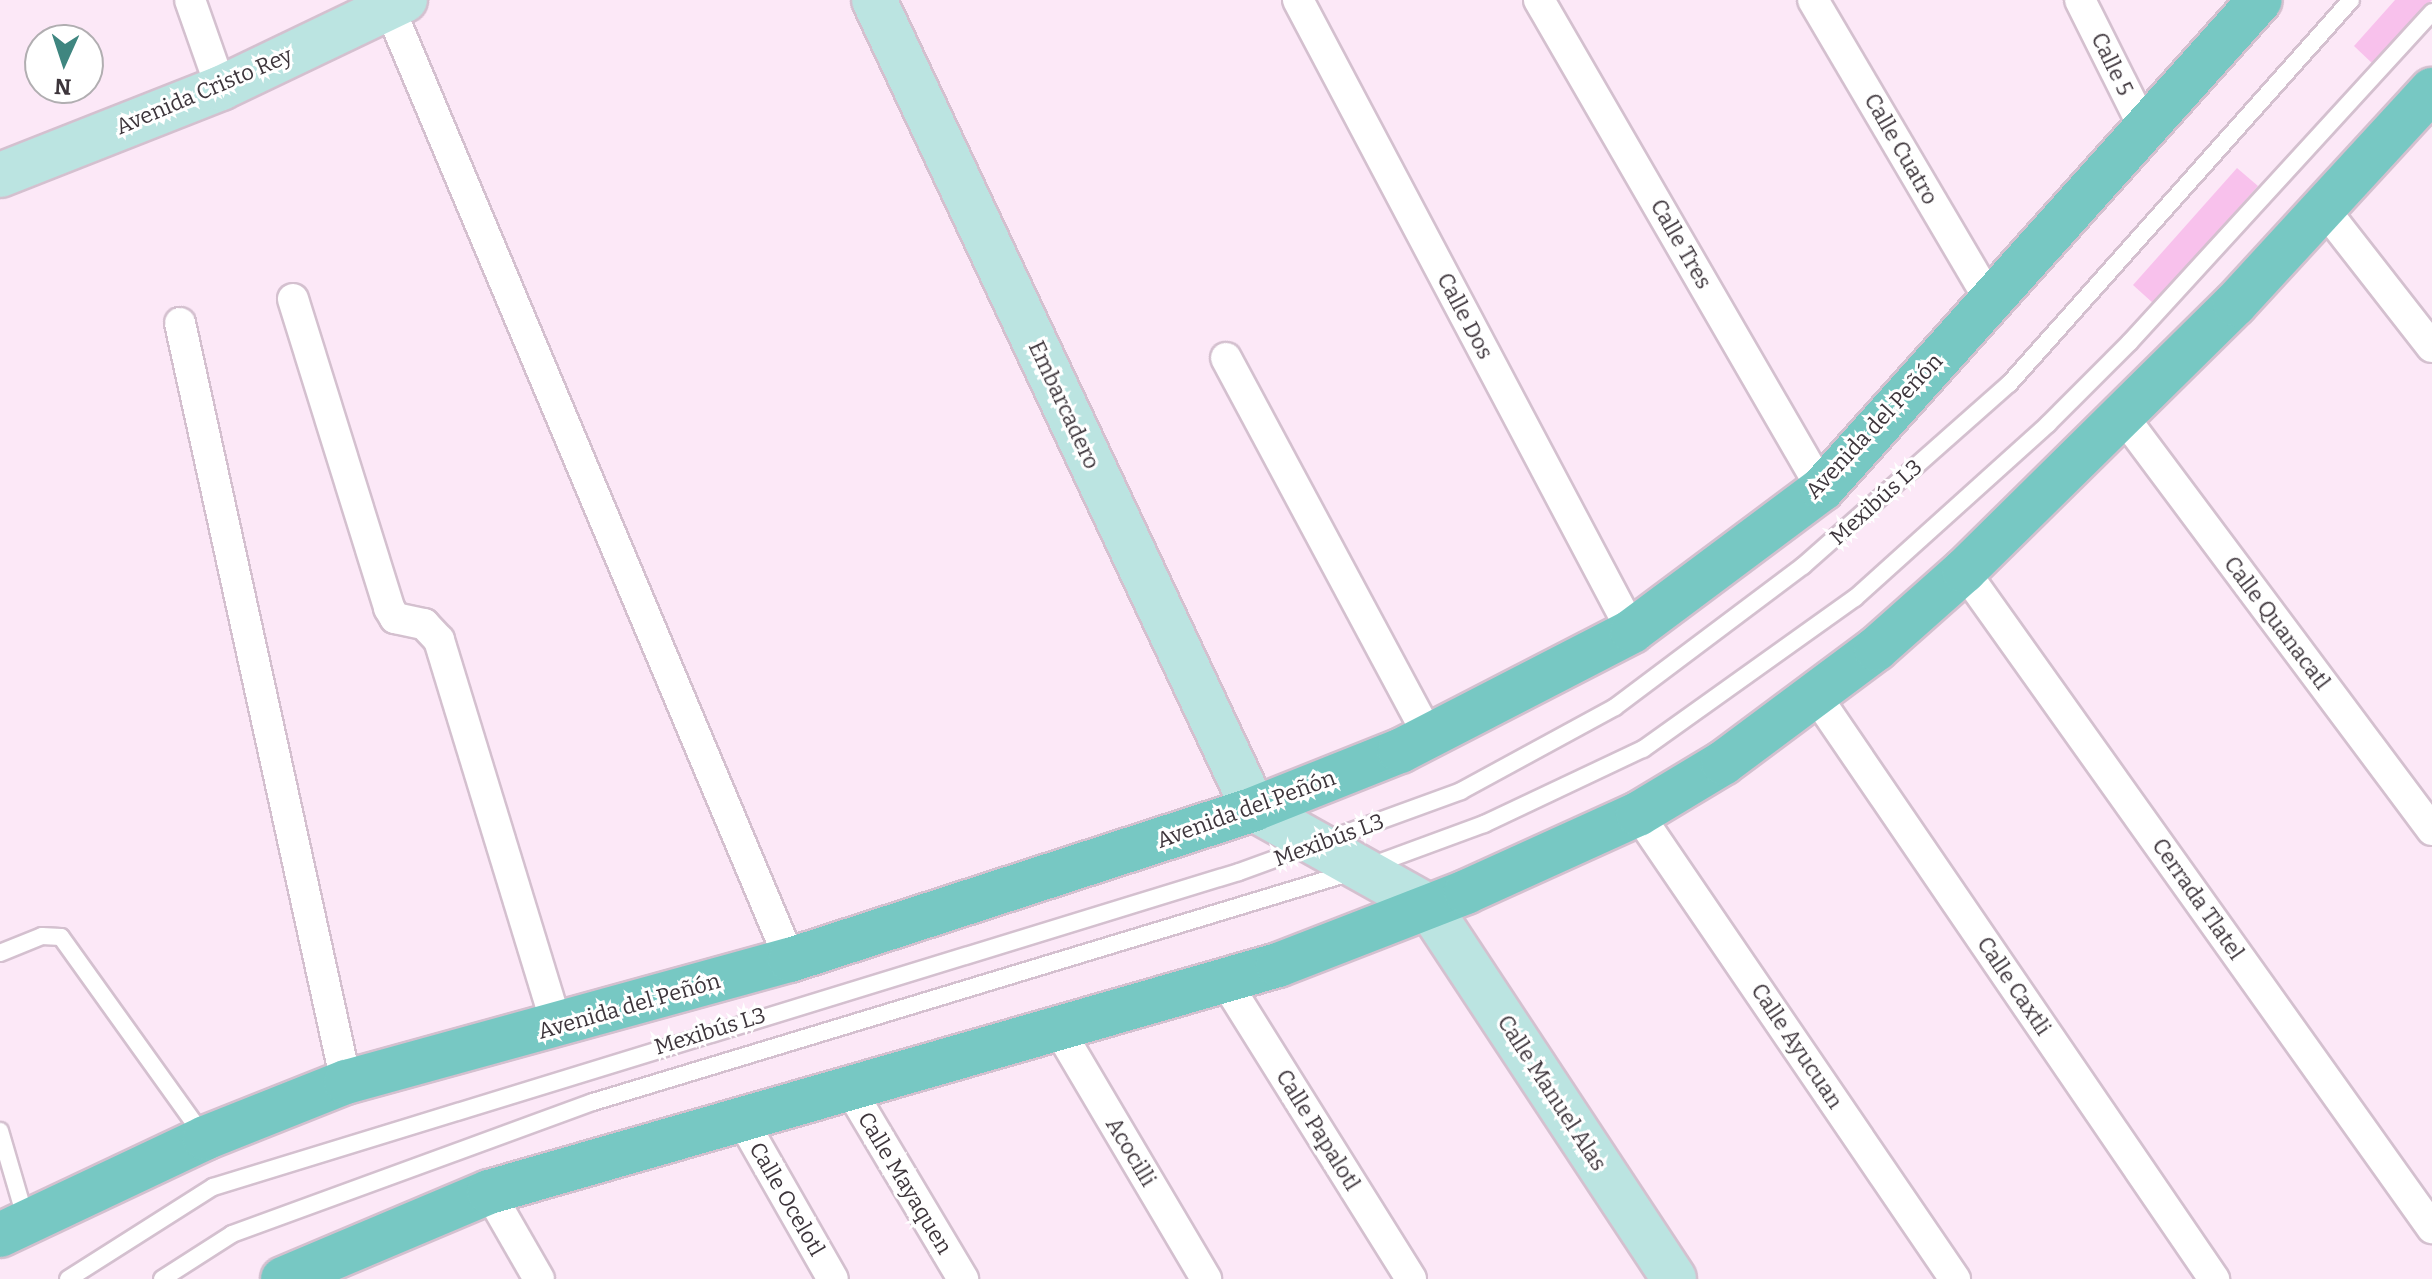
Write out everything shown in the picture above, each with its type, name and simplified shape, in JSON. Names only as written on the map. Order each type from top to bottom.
[{"type":"main road","name":"Avenida del Peñón","points":[[13,1227],[205,1138],[346,1082],[557,1027],[790,960],[1254,809],[1429,737],[1632,631],[1822,489],[2260,0]]},
{"type":"main road","points":[[283,1279],[489,1192],[1056,1025],[1225,981],[1429,907],[1638,814],[1723,763],[1876,649],[1964,571],[2324,209],[2432,90]]},
{"type":"street","points":[[190,0],[221,88]]},
{"type":"street","name":"Embarcadero","points":[[874,0],[1254,809]]},
{"type":"street","name":"Calle Dos","points":[[1298,0],[1632,631]]},
{"type":"street","name":"Calle Tres","points":[[1539,0],[1822,489]]},
{"type":"street","name":"Calle Cuatro","points":[[1813,0],[1989,299]]},
{"type":"street","name":"Calle 5","points":[[2080,0],[2144,128]]},
{"type":"street","points":[[397,4],[790,960]]},
{"type":"street","name":"Avenida Cristo Rey","points":[[0,175],[221,88],[397,4]]},
{"type":"street","points":[[2324,209],[2432,347]]},
{"type":"street","points":[[293,299],[389,608],[405,623],[434,630],[439,640],[557,1027]]},
{"type":"street","points":[[180,323],[346,1082]]},
{"type":"street","points":[[1226,358],[1429,737]]},
{"type":"street","name":"Calle Quanacatl","points":[[2122,415],[2432,830]]},
{"type":"street","name":"Cerrada Tlatel","points":[[1964,571],[2432,1228]]},
{"type":"street","name":"Calle Caxtli","points":[[1814,693],[2214,1279]]},
{"type":"street","points":[[1254,809],[1429,907]]},
{"type":"street","name":"Calle Ayucuan","points":[[1638,814],[1955,1279]]},
{"type":"street","name":"Calle Manuel Alas","points":[[1429,907],[1674,1279]]},
{"type":"street","name":"Calle Papalotl","points":[[1225,981],[1411,1279]]},
{"type":"street","name":"Acocilli","points":[[1056,1025],[1206,1279]]},
{"type":"street","name":"Calle Mayaquen","points":[[848,1086],[963,1279]]},
{"type":"street","name":"Calle Ocelotl","points":[[741,1118],[833,1279]]},
{"type":"street","points":[[489,1192],[539,1279]]},
{"type":"lane","name":"Mexibús L3","points":[[68,1279],[213,1187],[1318,844],[1461,791],[1615,707],[1803,566],[2009,384],[2351,0]]},
{"type":"lane","name":"Mexibús L3","points":[[162,1279],[232,1234],[593,1102],[1362,869],[1484,824],[1643,749],[1855,598],[2129,343],[2432,12]]},
{"type":"lane","points":[[0,953],[42,936],[61,937],[205,1138]]},
{"type":"lane","points":[[0,1131],[13,1227]]},
{"type":"building","points":[[2395,0],[2432,0],[2374,65],[2354,46]]},
{"type":"building","points":[[2237,168],[2258,186],[2154,304],[2133,285]]}]
